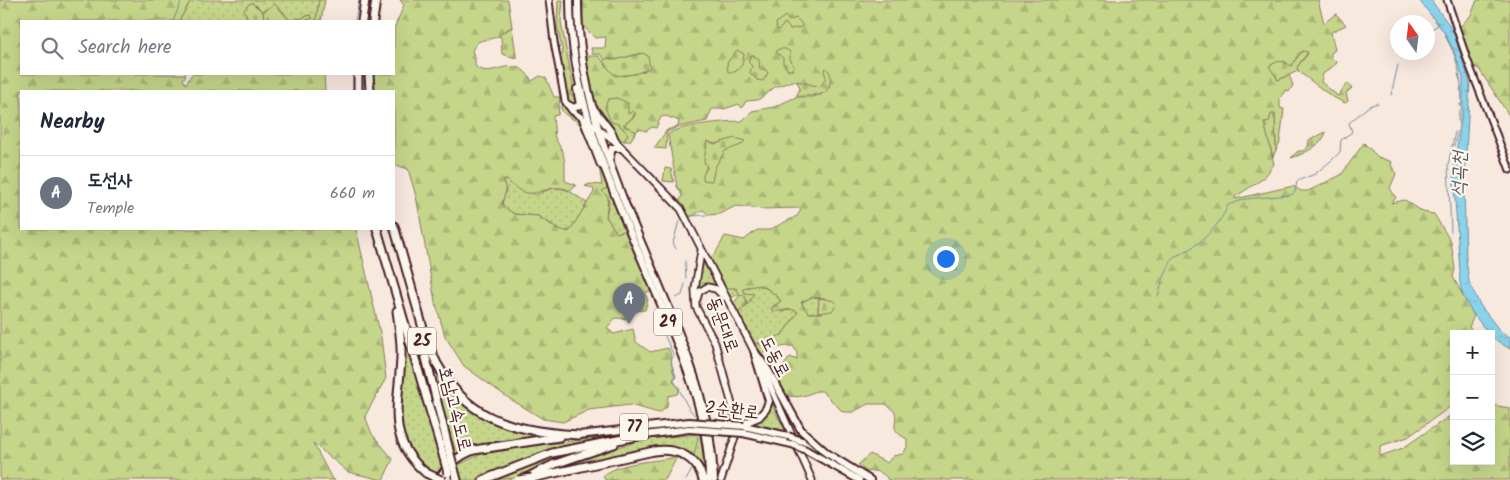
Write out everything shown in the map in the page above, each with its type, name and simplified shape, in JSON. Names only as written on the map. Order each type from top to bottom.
[{"type":"highway","points":[[362,20],[366,0]]},
{"type":"highway","points":[[373,20],[376,0]]},
{"type":"highway","points":[[358,75],[358,90]]},
{"type":"highway","points":[[369,75],[370,90]]},
{"type":"highway","name":"호남고속도로","points":[[377,230],[447,456]]},
{"type":"highway","name":"호남고속도로","points":[[392,230],[451,474],[457,480]]},
{"type":"highway","points":[[395,230],[426,339],[433,357],[452,387],[485,415],[513,427],[548,433],[579,435]]},
{"type":"highway","points":[[394,286],[401,343],[397,429],[406,452],[426,473],[439,480],[450,464],[463,454],[474,450],[579,435]]},
{"type":"highway","points":[[483,480],[552,453],[638,436]]},
{"type":"highway","points":[[523,480],[555,464],[638,436]]},
{"type":"highway","points":[[518,480],[654,451],[670,450],[686,455],[692,461],[703,480]]},
{"type":"main road","name":"29","points":[[570,0],[571,30],[577,70],[590,123],[606,170],[692,384],[705,442],[709,480]]},
{"type":"main road","name":"29","points":[[578,0],[580,42],[592,106],[609,161],[696,377],[706,415],[713,459],[714,480]]},
{"type":"main road","points":[[568,106],[574,108],[580,105],[575,79],[577,70]]},
{"type":"main road","points":[[592,106],[612,133],[616,142]]},
{"type":"main road","points":[[590,123],[616,142],[681,209],[701,251]]},
{"type":"main road","points":[[609,161],[612,148],[621,148]]},
{"type":"main road","name":"도동로","points":[[701,251],[772,386],[812,480]]},
{"type":"main road","name":"동문대로","points":[[701,251],[694,289],[696,306],[714,343],[734,412],[734,437],[721,480]]},
{"type":"main road","points":[[696,306],[699,292],[707,287],[716,289],[727,300]]},
{"type":"main road","points":[[743,427],[764,413],[769,401],[754,352]]},
{"type":"main road","points":[[754,352],[768,370],[801,430],[828,454]]},
{"type":"main road","name":"2순환로","points":[[638,436],[689,426]]},
{"type":"main road","name":"2순환로","points":[[579,435],[689,426],[743,427],[788,436],[828,454],[870,480]]},
{"type":"main road","name":"2순환로","points":[[743,427],[806,450],[859,480]]},
{"type":"street","points":[[549,0],[554,42],[564,96],[572,111],[590,123]]},
{"type":"street","points":[[1446,0],[1469,67],[1510,170]]},
{"type":"street","points":[[581,117],[586,125],[600,164],[606,170]]},
{"type":"green space","points":[[0,0],[191,0],[180,20],[20,20],[20,75],[186,75],[183,80],[186,84],[191,75],[324,75],[325,90],[20,90],[20,230],[356,230],[381,337],[386,378],[365,416],[372,434],[393,459],[383,480],[348,472],[313,443],[332,479],[335,480],[0,480]]},
{"type":"green space","points":[[191,0],[319,0],[316,20],[304,20],[310,15],[289,20],[281,9],[265,9],[263,12],[256,5],[245,14],[248,20],[180,20]]},
{"type":"green space","points":[[319,0],[325,0],[321,20],[316,20]]},
{"type":"green space","points":[[400,0],[508,0],[512,27],[494,38],[480,41],[474,46],[472,51],[475,57],[475,66],[489,71],[511,66],[518,67],[532,81],[540,76],[546,78],[554,97],[560,97],[558,115],[553,116],[555,138],[563,152],[565,181],[576,185],[571,191],[554,188],[525,193],[507,180],[503,180],[506,191],[502,203],[504,207],[514,214],[538,216],[556,228],[569,232],[594,192],[593,188],[585,186],[590,184],[602,185],[599,166],[608,187],[602,191],[608,197],[606,217],[617,233],[627,230],[650,291],[645,293],[648,300],[645,310],[633,311],[630,319],[615,318],[607,328],[614,334],[633,329],[636,342],[650,352],[668,348],[675,376],[673,381],[680,389],[677,394],[668,396],[667,407],[659,413],[630,405],[589,410],[563,422],[543,419],[507,397],[464,366],[445,336],[435,301],[416,196],[408,169],[396,165],[395,162],[395,90],[373,90],[372,75],[395,75],[395,27],[404,5]]},
{"type":"green space","points":[[558,0],[563,0],[561,22],[576,101],[574,104],[569,103],[567,97],[560,55],[563,54],[557,25]]},
{"type":"green space","points":[[583,0],[1318,0],[1324,23],[1336,14],[1346,25],[1331,32],[1335,50],[1331,53],[1331,57],[1337,63],[1323,74],[1321,82],[1338,96],[1347,83],[1352,88],[1346,93],[1348,101],[1345,103],[1331,96],[1298,71],[1297,67],[1308,54],[1302,51],[1291,66],[1284,61],[1277,80],[1289,75],[1293,85],[1289,92],[1287,90],[1280,98],[1280,108],[1284,109],[1280,142],[1276,150],[1275,115],[1269,122],[1265,123],[1274,164],[1264,178],[1235,197],[1235,199],[1293,186],[1301,191],[1308,191],[1341,175],[1364,143],[1378,157],[1392,162],[1391,165],[1396,174],[1390,188],[1396,198],[1391,203],[1405,200],[1423,212],[1434,214],[1451,242],[1455,269],[1453,277],[1474,316],[1469,327],[1471,330],[1450,330],[1450,407],[1408,437],[1380,446],[1380,456],[1403,448],[1450,416],[1450,465],[1495,465],[1495,406],[1510,408],[1510,480],[888,480],[885,475],[879,472],[867,472],[858,465],[870,454],[887,463],[893,456],[903,454],[907,447],[907,439],[901,436],[895,427],[895,412],[886,404],[868,404],[853,412],[843,412],[822,391],[800,397],[785,397],[772,372],[782,368],[790,357],[797,360],[797,353],[793,346],[789,346],[773,349],[762,354],[756,344],[782,335],[798,312],[791,309],[773,312],[771,308],[781,301],[762,285],[746,287],[742,290],[745,293],[754,294],[747,304],[745,297],[740,295],[736,288],[725,288],[709,258],[715,254],[725,236],[744,240],[757,230],[769,230],[797,216],[801,210],[798,208],[762,209],[736,206],[719,214],[709,215],[703,210],[690,217],[679,202],[681,194],[677,187],[668,135],[691,126],[742,121],[752,111],[774,107],[796,97],[813,97],[829,87],[826,74],[824,85],[820,87],[793,81],[775,87],[758,100],[746,101],[742,108],[739,104],[724,109],[712,109],[707,121],[678,127],[667,132],[666,149],[654,148],[667,130],[678,126],[679,121],[666,116],[661,117],[656,128],[652,127],[646,131],[639,129],[636,132],[624,125],[635,116],[618,124],[628,134],[624,141],[614,136],[600,116],[595,104],[586,56],[599,56],[609,69],[623,76],[645,71],[648,56],[638,54],[605,60],[600,54],[592,54],[591,48],[605,48],[606,37],[595,38],[583,26]],"holes":[[[812,297],[825,298],[823,313],[808,313],[801,302]]]},
{"type":"green space","points":[[1477,0],[1510,0],[1510,117],[1479,69],[1471,65],[1459,28],[1471,15]]},
{"type":"green space","points":[[252,3],[263,12],[264,20],[249,20],[244,10]]},
{"type":"green space","points":[[275,4],[289,20],[264,20],[263,12]]},
{"type":"green space","points":[[310,15],[313,18],[306,20],[289,20]]},
{"type":"green space","points":[[785,16],[789,21],[796,18],[802,24],[802,27],[790,29],[785,23],[779,30],[777,29],[776,23]]},
{"type":"green space","points":[[512,27],[516,58],[502,54],[501,37],[498,36]]},
{"type":"green space","points":[[778,49],[786,49],[790,52],[790,59],[794,66],[792,70],[788,70],[783,64],[783,58],[776,52]]},
{"type":"green space","points":[[737,50],[744,54],[742,65],[735,72],[728,72],[727,63]]},
{"type":"green space","points":[[1302,51],[1308,52],[1297,67],[1298,71],[1278,80],[1269,66],[1280,62],[1291,66]]},
{"type":"green space","points":[[643,53],[648,56],[650,68],[635,74],[615,76],[603,62],[607,58],[615,60]]},
{"type":"green space","points":[[751,55],[754,55],[759,60],[760,70],[765,69],[768,73],[763,81],[757,80],[750,73],[752,66],[748,62]]},
{"type":"green space","points":[[826,68],[830,73],[830,83],[825,92],[796,97],[800,88],[797,81],[820,87],[826,78],[824,70]]},
{"type":"green space","points":[[617,98],[628,103],[628,114],[633,111],[636,114],[624,125],[636,132],[630,141],[624,141],[628,134],[618,124],[611,122],[605,107],[608,99]]},
{"type":"green space","points":[[562,105],[585,126],[595,156],[580,125],[564,114],[561,108]]},
{"type":"green space","points":[[1271,114],[1275,114],[1276,150],[1273,157],[1264,123],[1269,122]]},
{"type":"green space","points":[[1326,132],[1317,145],[1291,158],[1298,151],[1303,151],[1308,147],[1309,140]]},
{"type":"green space","points":[[735,138],[745,141],[741,145],[725,151],[715,167],[712,181],[703,180],[703,175],[707,168],[704,161],[707,141],[715,144]]},
{"type":"green space","points":[[665,168],[671,169],[674,182],[663,181]]},
{"type":"green space","points":[[507,180],[536,195],[551,189],[563,189],[587,203],[572,229],[564,232],[538,216],[514,214],[504,207],[502,203],[506,191],[503,181]]},
{"type":"green space","points":[[608,187],[627,230],[617,233],[606,217],[609,201],[602,191]]},
{"type":"green space","points":[[701,261],[717,287],[707,285],[696,290]]},
{"type":"green space","points":[[754,285],[766,288],[776,296],[781,302],[773,306],[782,312],[791,309],[798,312],[782,335],[776,339],[756,344],[738,313],[752,300],[742,290]]},
{"type":"green space","points":[[732,287],[740,295],[736,295],[730,300],[725,288]]},
{"type":"green space","points":[[740,295],[745,296],[747,304],[738,313],[733,304]]},
{"type":"green space","points":[[812,297],[819,298],[818,313],[808,313],[800,303]]},
{"type":"green space","points":[[819,298],[835,301],[836,306],[832,311],[818,313]]},
{"type":"green space","points":[[401,323],[442,466],[435,475],[419,462],[408,446],[402,428],[398,407]]},
{"type":"green space","points":[[430,365],[451,392],[474,413],[510,429],[548,437],[472,447],[456,454]]},
{"type":"green space","points":[[770,393],[775,411],[787,434],[751,425],[763,416]]},
{"type":"green space","points":[[637,433],[558,450],[478,480],[462,480],[458,465],[479,455],[500,450]]},
{"type":"green space","points":[[700,434],[706,477],[700,466],[692,458],[671,449],[535,475],[549,468],[646,439]]},
{"type":"green space","points":[[592,447],[544,463],[516,478],[493,480],[530,463]]},
{"type":"green space","points":[[677,457],[665,480],[605,480],[603,476],[619,467]]},
{"type":"water","name":"석곡천","points":[[1419,0],[1431,0],[1452,29],[1470,82],[1464,189],[1466,259],[1469,282],[1480,305],[1500,331],[1510,337],[1510,349],[1495,340],[1495,330],[1486,330],[1468,305],[1461,289],[1453,171],[1463,110],[1463,78],[1454,51],[1444,32],[1435,20],[1435,15],[1431,15]]},
{"type":"waterway","points":[[173,20],[182,0]]},
{"type":"waterway","points":[[355,20],[359,0]]},
{"type":"waterway","points":[[1435,27],[1439,24]]},
{"type":"waterway","name":"석곡천","points":[[1444,32],[1458,68],[1462,101],[1454,146]]},
{"type":"waterway","points":[[1391,95],[1398,65]]},
{"type":"waterway","points":[[1458,74],[1460,80]]},
{"type":"waterway","points":[[1460,91],[1461,87]]},
{"type":"waterway","points":[[1158,296],[1173,257],[1190,249],[1206,237],[1219,222],[1228,205],[1245,199],[1291,195],[1295,192],[1297,181],[1315,174],[1340,152],[1341,140],[1352,132],[1349,123],[1369,106],[1378,103]]},
{"type":"waterway","points":[[1458,121],[1459,111]]},
{"type":"waterway","name":"석곡천","points":[[1451,232],[1448,165],[1455,132]]},
{"type":"waterway","points":[[690,216],[706,215]]},
{"type":"waterway","points":[[676,249],[673,243],[679,221]]},
{"type":"waterway","points":[[685,261],[686,278]]},
{"type":"waterway","points":[[676,298],[682,295],[685,284]]},
{"type":"waterway","points":[[655,314],[673,354],[671,363],[676,376],[674,381],[695,415]]},
{"type":"waterway","points":[[694,456],[698,437]]},
{"type":"waterway","points":[[686,480],[693,468]]},
{"type":"place","name":"도선사","points":[[629,324]]}]
